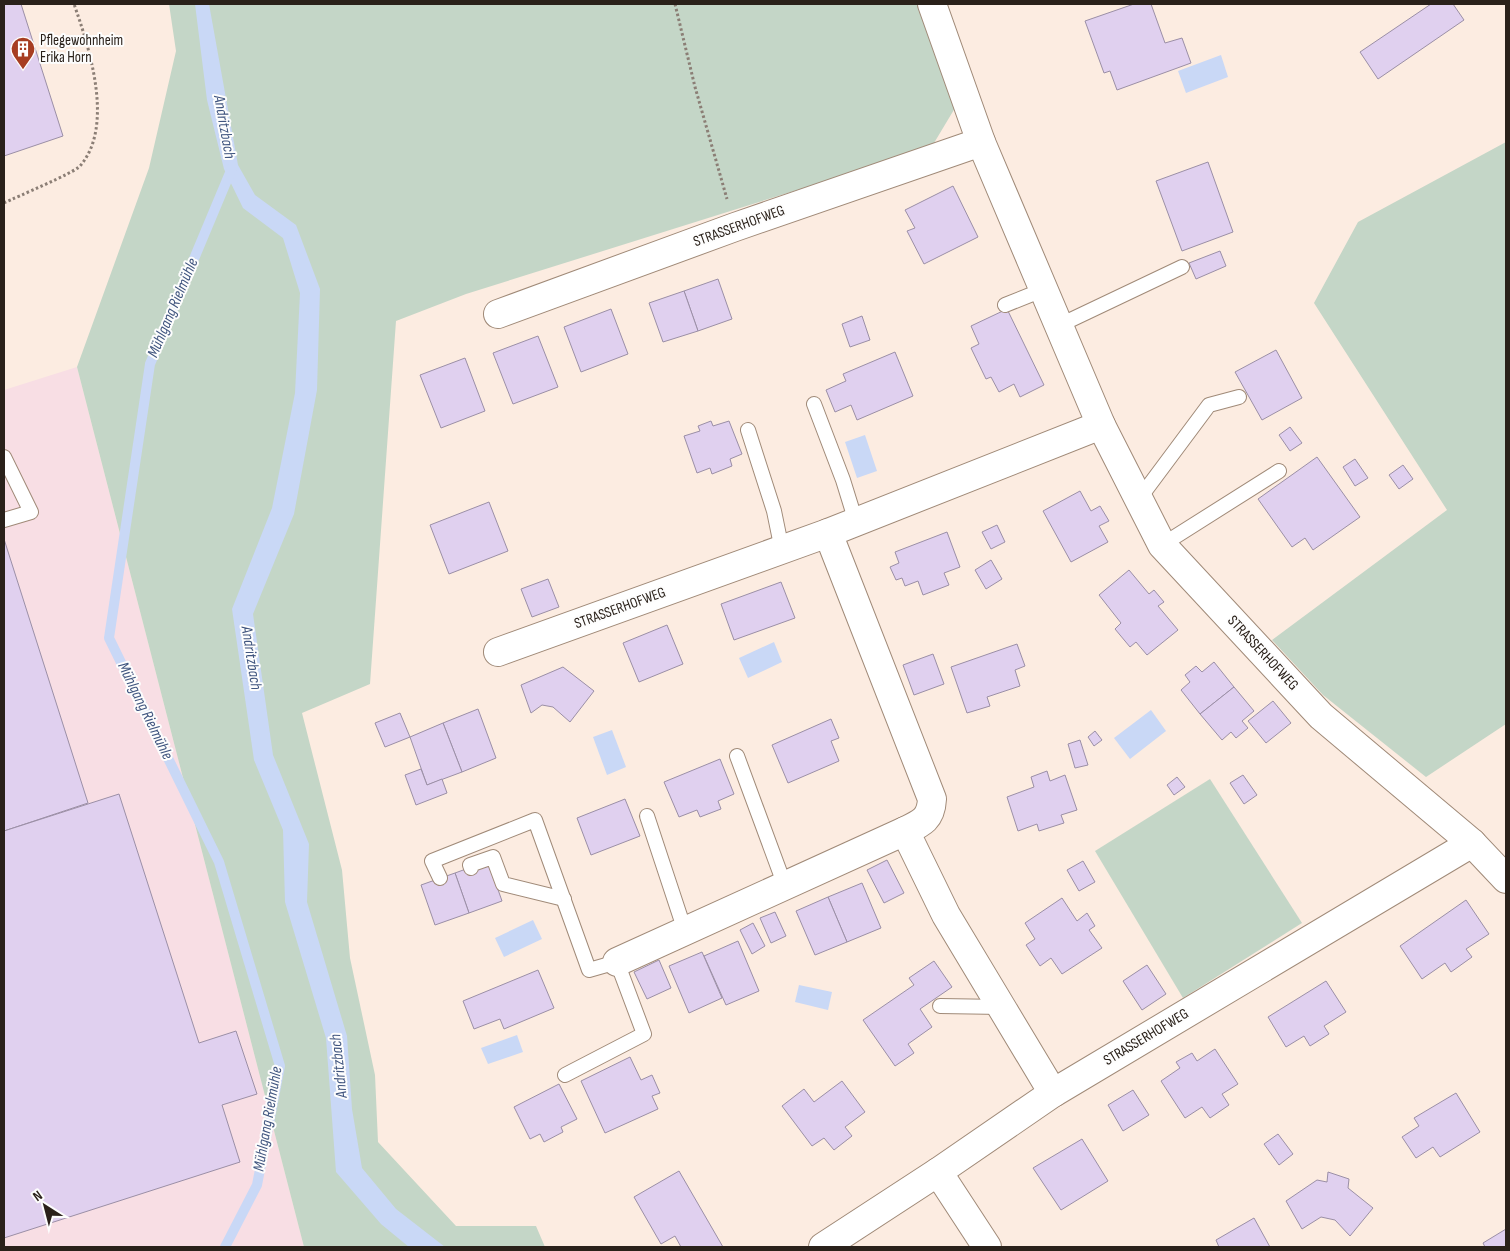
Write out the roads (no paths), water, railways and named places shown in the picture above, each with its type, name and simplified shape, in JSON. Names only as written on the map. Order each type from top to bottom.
[{"type":"street","name":"STRASSERHOFWEG","points":[[932,4],[981,142],[1101,425],[1162,545],[1321,716],[1472,843],[1506,879]]},
{"type":"street","name":"STRASSERHOFWEG","points":[[498,314],[735,227],[981,142]]},
{"type":"street","name":"STRASSERHOFWEG","points":[[498,652],[828,533],[1101,425]]},
{"type":"street","points":[[617,962],[921,824],[931,812],[932,799],[828,533]]},
{"type":"street","points":[[905,831],[946,915],[1053,1093]]},
{"type":"street","name":"STRASSERHOFWEG","points":[[823,1247],[938,1172],[1053,1093],[1472,843]]},
{"type":"street","points":[[938,1172],[986,1247]]},
{"type":"lane","points":[[1060,325],[1182,268]]},
{"type":"lane","points":[[1005,305],[1045,290]]},
{"type":"lane","points":[[1139,499],[1209,405],[1239,397]]},
{"type":"lane","points":[[814,404],[843,480],[856,522]]},
{"type":"lane","points":[[748,430],[774,511],[782,550]]},
{"type":"lane","points":[[4,457],[31,512],[4,520]]},
{"type":"lane","points":[[1162,545],[1279,471]]},
{"type":"lane","points":[[736,756],[785,886]]},
{"type":"lane","points":[[647,816],[685,931]]},
{"type":"lane","points":[[440,878],[432,860],[535,820],[589,970],[617,962],[644,1034],[565,1075]]},
{"type":"lane","points":[[470,868],[470,865],[493,857],[503,884],[564,899]]},
{"type":"lane","points":[[940,1006],[1002,1007]]},
{"type":"water","name":"Andritzbach","points":[[195,4],[209,4],[238,165],[255,195],[296,225],[320,289],[317,390],[294,514],[253,614],[273,755],[309,844],[307,902],[347,1036],[352,1109],[362,1168],[396,1209],[445,1247],[409,1247],[381,1224],[336,1172],[326,1038],[285,902],[283,830],[254,760],[232,609],[272,508],[295,393],[300,293],[283,238],[243,208],[224,169],[207,100]]},
{"type":"water","points":[[1221,55],[1228,77],[1186,93],[1178,71]]},
{"type":"water","points":[[865,435],[877,471],[857,478],[845,442]]},
{"type":"water","points":[[774,642],[782,662],[748,678],[739,658]]},
{"type":"water","points":[[1151,710],[1166,731],[1130,759],[1114,738]]},
{"type":"water","points":[[612,730],[626,767],[607,775],[593,737]]},
{"type":"water","points":[[533,920],[542,939],[504,957],[495,938]]},
{"type":"water","points":[[799,985],[832,992],[828,1010],[795,1002]]},
{"type":"water","points":[[517,1035],[523,1052],[488,1064],[481,1048]]},
{"type":"waterway","name":"Mühlgang Rielmühle","points":[[225,1247],[257,1185],[280,1066],[219,862],[109,638],[150,364],[232,168]]},
{"type":"place","name":"Pflegewohnheim Erika Horn","points":[[23,70]]}]
